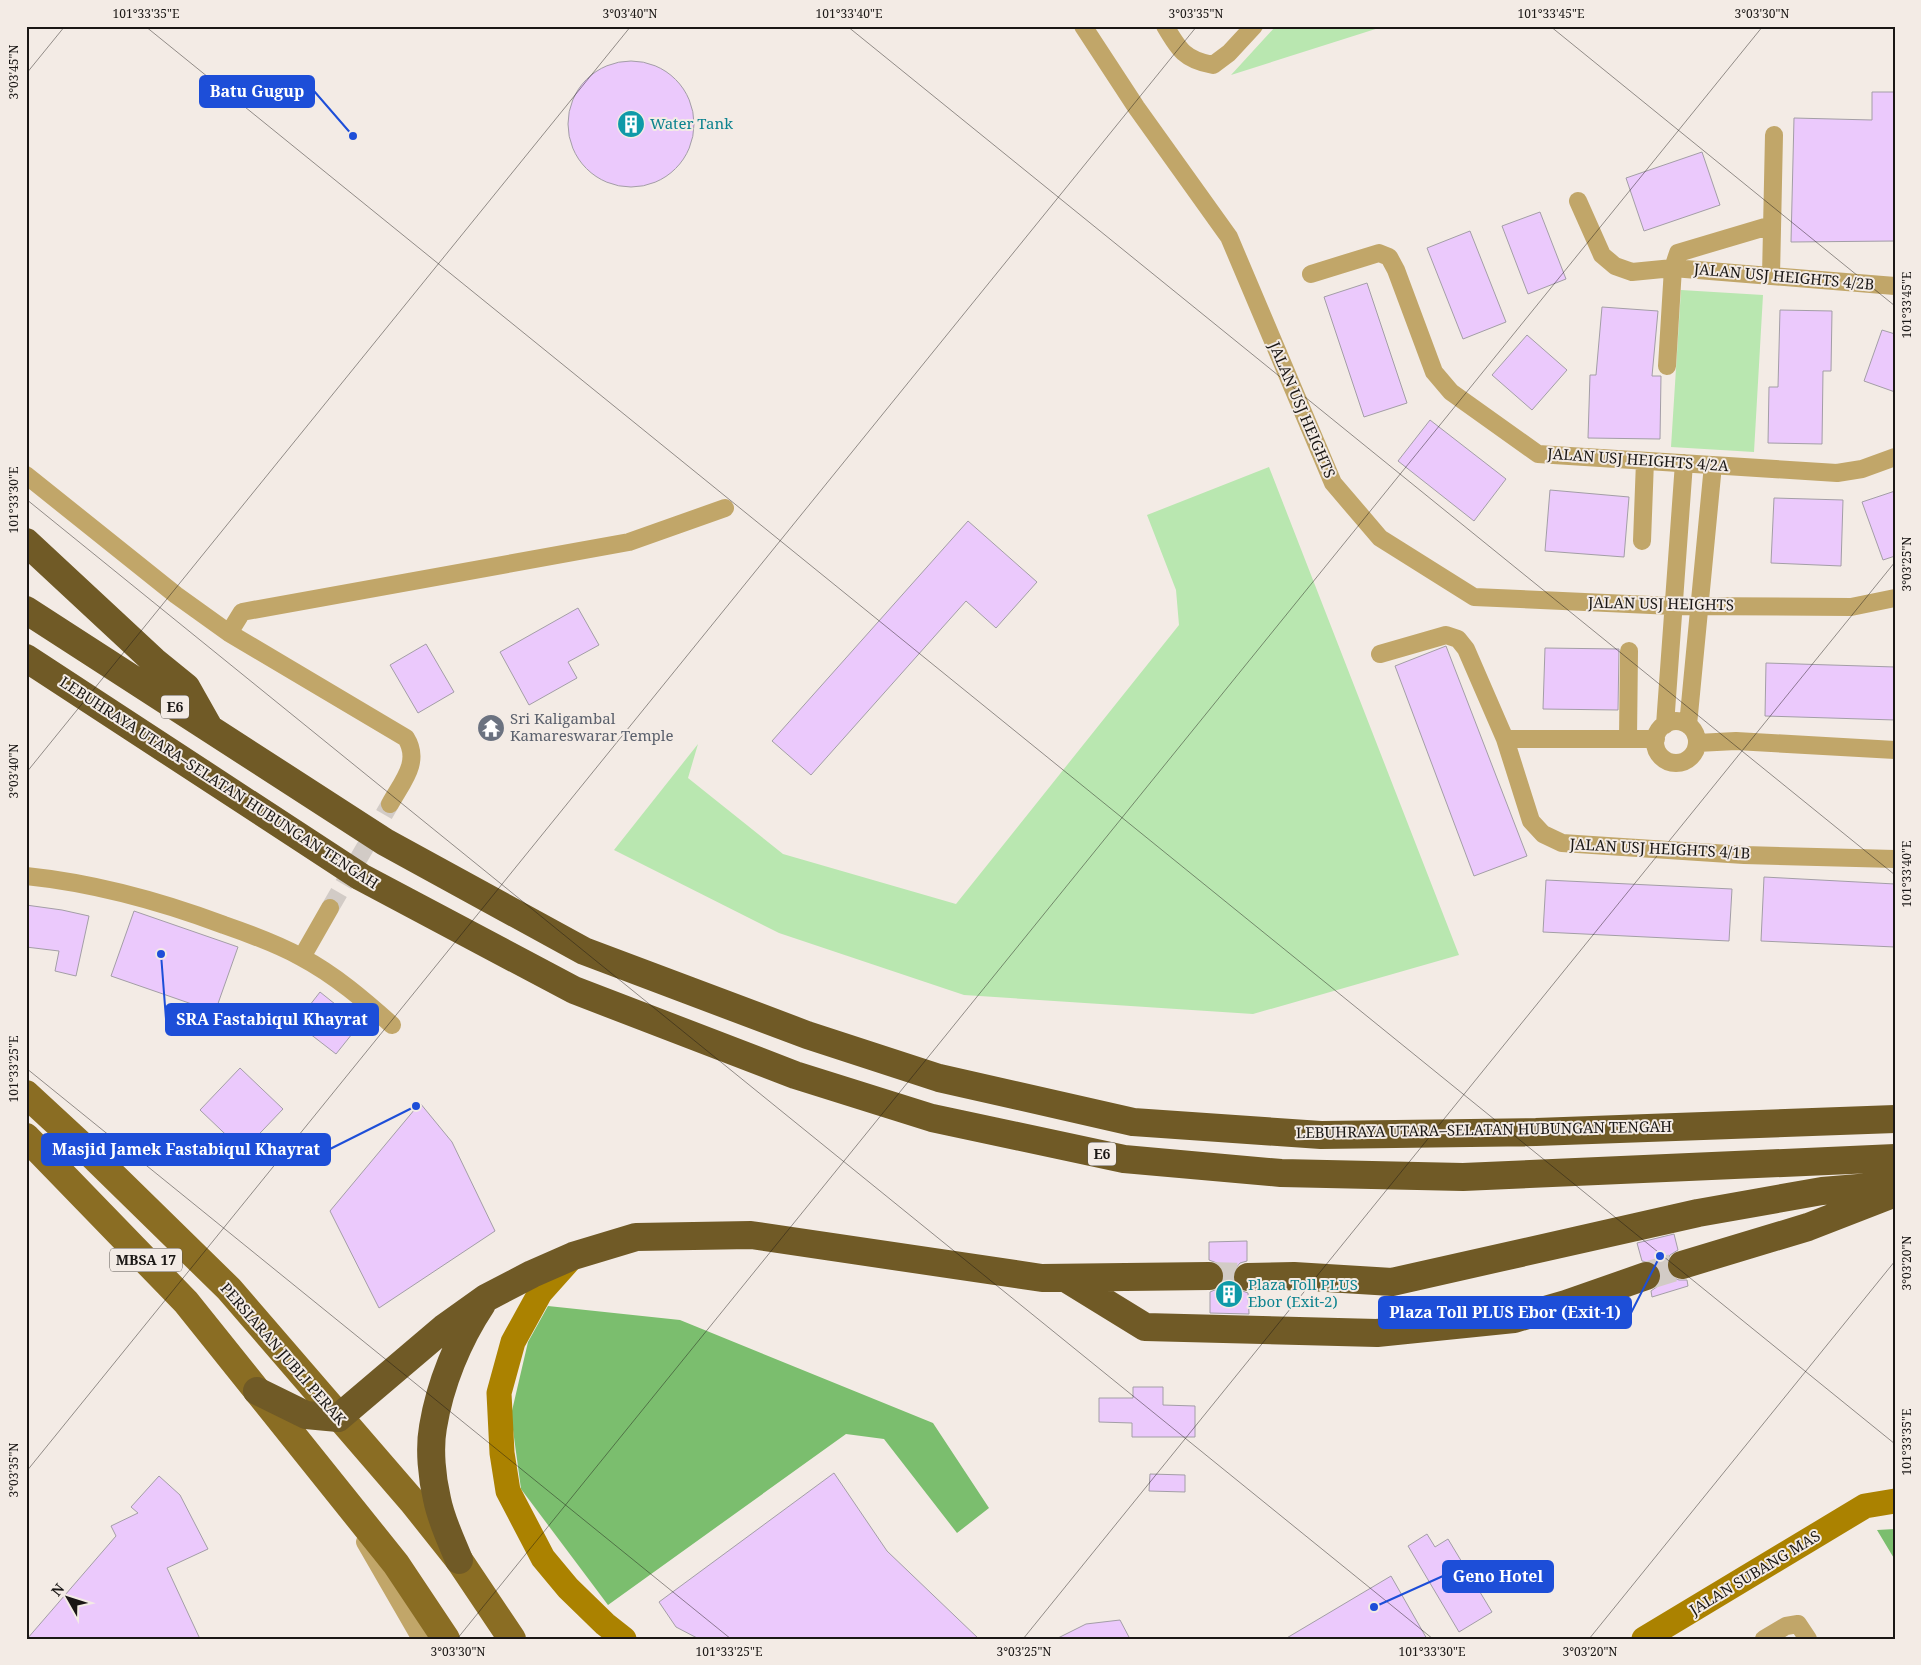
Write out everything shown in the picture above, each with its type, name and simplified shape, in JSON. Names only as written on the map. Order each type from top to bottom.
[{"type":"highway","points":[[26,542],[154,661],[186,687],[210,730]]},
{"type":"highway","name":"LEBUHRAYA UTARA–SELATAN HUBUNGAN TENGAH","points":[[26,610],[385,842],[584,951],[807,1035],[958,1082],[1132,1122],[1321,1135],[1546,1132],[1895,1119]]},
{"type":"highway","name":"LEBUHRAYA UTARA–SELATAN HUBUNGAN TENGAH","points":[[26,658],[362,877],[574,990],[795,1075],[932,1118],[1124,1159],[1281,1173],[1463,1177],[1895,1158]]},
{"type":"highway","points":[[1248,1277],[1294,1276],[1392,1282],[1698,1213],[1822,1192],[1895,1185]]},
{"type":"highway","points":[[1682,1266],[1808,1227],[1895,1193]]},
{"type":"highway","points":[[258,1391],[306,1415],[338,1418],[444,1328],[486,1298],[532,1274],[573,1256],[636,1237],[751,1235],[1042,1278],[1210,1276]]},
{"type":"highway","points":[[1067,1279],[1144,1327],[1377,1332],[1514,1319],[1566,1304],[1646,1276]]},
{"type":"highway","points":[[459,1560],[442,1518],[437,1498],[432,1428],[442,1390],[456,1354],[472,1318],[486,1298]]},
{"type":"main road","name":"PERSIARAN JUBLI PERAK","points":[[26,1094],[92,1154],[228,1289],[412,1501],[459,1560],[512,1639]]},
{"type":"main road","name":"MBSA 17","points":[[26,1137],[186,1302],[396,1564],[446,1639]]},
{"type":"street","name":"JALAN USJ HEIGHTS","points":[[1083,26],[1136,107],[1229,237],[1333,483],[1380,538],[1474,597],[1674,606],[1851,607],[1895,598]]},
{"type":"street","points":[[1165,26],[1178,48],[1194,62],[1213,65],[1229,53],[1254,26]]},
{"type":"street","points":[[1771,276],[1774,135]]},
{"type":"street","name":"JALAN USJ HEIGHTS 4/2B","points":[[1578,201],[1602,255],[1615,266],[1632,272],[1673,268],[1895,286]]},
{"type":"street","name":"JALAN USJ HEIGHTS 4/2B","points":[[1673,268],[1678,253],[1684,250],[1772,225]]},
{"type":"street","name":"JALAN USJ HEIGHTS 4/2A","points":[[1311,274],[1379,253],[1390,257],[1434,372],[1451,392],[1538,454],[1837,473],[1862,469],[1895,457]]},
{"type":"street","points":[[1667,366],[1673,268]]},
{"type":"street","points":[[1642,541],[1646,460]]},
{"type":"street","points":[[1505,739],[1628,739],[1660,732],[1676,721],[1688,725],[1693,730],[1698,743],[1693,756],[1688,760],[1674,763],[1662,758],[1656,746],[1660,732],[1674,606],[1684,463]]},
{"type":"street","points":[[1688,725],[1713,465]]},
{"type":"street","points":[[26,475],[176,595],[229,633],[406,738],[412,747],[413,763],[390,804]]},
{"type":"street","points":[[229,633],[242,612],[629,542],[724,508]]},
{"type":"street","name":"JALAN USJ HEIGHTS 4/1B","points":[[1380,654],[1446,635],[1458,639],[1466,649],[1505,739],[1531,821],[1543,834],[1562,843],[1744,855],[1895,859]]},
{"type":"street","points":[[1628,739],[1629,651]]},
{"type":"street","points":[[1698,743],[1736,741],[1895,750]]},
{"type":"street","points":[[26,876],[68,880],[174,906],[254,935],[302,957],[354,992],[392,1025]]},
{"type":"street","points":[[302,957],[330,908]]},
{"type":"street","points":[[573,1256],[540,1293],[513,1342],[499,1393],[502,1453],[508,1491],[543,1558],[568,1588],[605,1624],[624,1639]]},
{"type":"street","points":[[333,1486],[421,1639]]},
{"type":"street","name":"JALAN SUBANG MAS","points":[[1644,1639],[1865,1506],[1895,1501]]},
{"type":"street","points":[[1764,1639],[1786,1626],[1803,1632]]},
{"type":"green space","points":[[1276,26],[1385,26],[1231,75]]},
{"type":"green space","points":[[1681,290],[1763,295],[1754,452],[1671,447]]},
{"type":"green space","points":[[1269,467],[1459,955],[1253,1014],[964,995],[779,933],[614,850],[698,744],[688,778],[783,854],[956,904],[1179,625],[1176,590],[1147,515]]},
{"type":"green space","points":[[548,1306],[680,1320],[933,1423],[989,1508],[957,1533],[884,1439],[846,1434],[608,1605],[521,1489],[511,1415],[528,1342]]},
{"type":"green space","points":[[1895,1529],[1895,1560],[1877,1530]]},
{"type":"building","name":"Water Tank","points":[[631,61],[655,66],[675,80],[689,100],[694,124],[689,148],[675,168],[655,182],[631,187],[607,182],[587,168],[573,148],[568,124],[573,100],[587,80],[607,66]]},
{"type":"building","points":[[1872,92],[1895,92],[1895,241],[1791,242],[1794,118],[1872,120]]},
{"type":"building","points":[[1702,152],[1720,205],[1644,231],[1626,178]]},
{"type":"building","points":[[1540,212],[1566,279],[1528,294],[1502,226]]},
{"type":"building","points":[[1470,231],[1506,322],[1463,339],[1427,248]]},
{"type":"building","points":[[1367,283],[1407,403],[1364,417],[1324,297]]},
{"type":"building","points":[[1602,307],[1658,311],[1652,376],[1661,376],[1660,439],[1588,438],[1590,375],[1596,375]]},
{"type":"building","points":[[1780,310],[1832,311],[1831,371],[1823,371],[1822,444],[1768,443],[1769,387],[1778,387]]},
{"type":"building","points":[[1882,330],[1895,334],[1895,392],[1864,381]]},
{"type":"building","points":[[1527,335],[1567,370],[1532,410],[1492,375]]},
{"type":"building","points":[[1430,420],[1506,479],[1474,521],[1398,461]]},
{"type":"building","points":[[1550,490],[1629,497],[1624,557],[1545,551]]},
{"type":"building","points":[[1895,491],[1895,556],[1883,560],[1862,502]]},
{"type":"building","points":[[1774,498],[1843,500],[1841,566],[1771,563]]},
{"type":"building","points":[[968,521],[1037,582],[996,628],[966,601],[811,775],[772,741]]},
{"type":"building","points":[[578,608],[599,645],[568,662],[577,678],[529,705],[500,652]]},
{"type":"building","points":[[426,644],[454,692],[418,713],[390,665]]},
{"type":"building","points":[[1446,646],[1527,856],[1474,876],[1395,666]]},
{"type":"building","points":[[1545,648],[1619,649],[1618,710],[1543,709]]},
{"type":"building","points":[[1766,663],[1895,667],[1895,720],[1765,716]]},
{"type":"building","points":[[1764,877],[1895,884],[1895,947],[1761,941]]},
{"type":"building","points":[[1546,880],[1732,889],[1729,941],[1543,932]]},
{"type":"building","points":[[26,905],[89,916],[76,976],[55,971],[59,951],[26,947]]},
{"type":"building","points":[[134,911],[238,947],[215,1012],[111,976]]},
{"type":"building","points":[[320,992],[360,1024],[336,1054],[296,1023]]},
{"type":"building","points":[[240,1068],[283,1109],[243,1151],[200,1110]]},
{"type":"building","points":[[420,1103],[452,1142],[495,1231],[379,1308],[330,1211]]},
{"type":"building","points":[[1674,1234],[1678,1250],[1670,1255],[1667,1269],[1672,1277],[1679,1280],[1687,1280],[1688,1286],[1652,1297],[1651,1291],[1658,1286],[1661,1279],[1661,1271],[1656,1264],[1642,1261],[1637,1243]]},
{"type":"building","name":"Plaza Toll PLUS Ebor (Exit-2)","points":[[1247,1241],[1247,1261],[1240,1263],[1235,1269],[1232,1278],[1240,1290],[1248,1293],[1249,1314],[1210,1313],[1210,1292],[1222,1284],[1225,1275],[1217,1263],[1209,1260],[1209,1242]]},
{"type":"building","points":[[1133,1387],[1163,1387],[1163,1405],[1195,1406],[1195,1437],[1132,1437],[1132,1423],[1099,1422],[1099,1398],[1133,1398]]},
{"type":"building","points":[[834,1473],[887,1551],[979,1639],[699,1639],[676,1627],[659,1602]]},
{"type":"building","points":[[1150,1474],[1185,1475],[1185,1492],[1149,1491]]},
{"type":"building","points":[[159,1476],[180,1495],[208,1549],[167,1568],[200,1639],[27,1639],[116,1536],[111,1526],[138,1513],[131,1507]]},
{"type":"building","points":[[1427,1534],[1435,1547],[1448,1539],[1492,1612],[1459,1632],[1408,1546]]},
{"type":"building","points":[[1391,1576],[1427,1639],[1285,1639]]},
{"type":"building","points":[[1120,1620],[1130,1639],[1056,1639],[1086,1624]]},
{"type":"tunnel","points":[[330,908],[390,804]]},
{"type":"tunnel","points":[[1646,1276],[1682,1265]]},
{"type":"tunnel","points":[[1209,1276],[1248,1277]]},
{"type":"place","name":"Water Tank","points":[[631,124]]},
{"type":"place","name":"Batu Gugup","points":[[353,136]]},
{"type":"place","name":"Sri Kaligambal Kamareswarar Temple","points":[[491,728]]},
{"type":"place","name":"SRA Fastabiqul Khayrat","points":[[161,954]]},
{"type":"place","name":"Masjid Jamek Fastabiqul Khayrat","points":[[416,1106]]},
{"type":"place","name":"Plaza Toll PLUS Ebor (Exit-1)","points":[[1660,1256]]},
{"type":"place","name":"Plaza Toll PLUS Ebor (Exit-2)","points":[[1229,1294]]},
{"type":"place","name":"Geno Hotel","points":[[1374,1607]]}]
